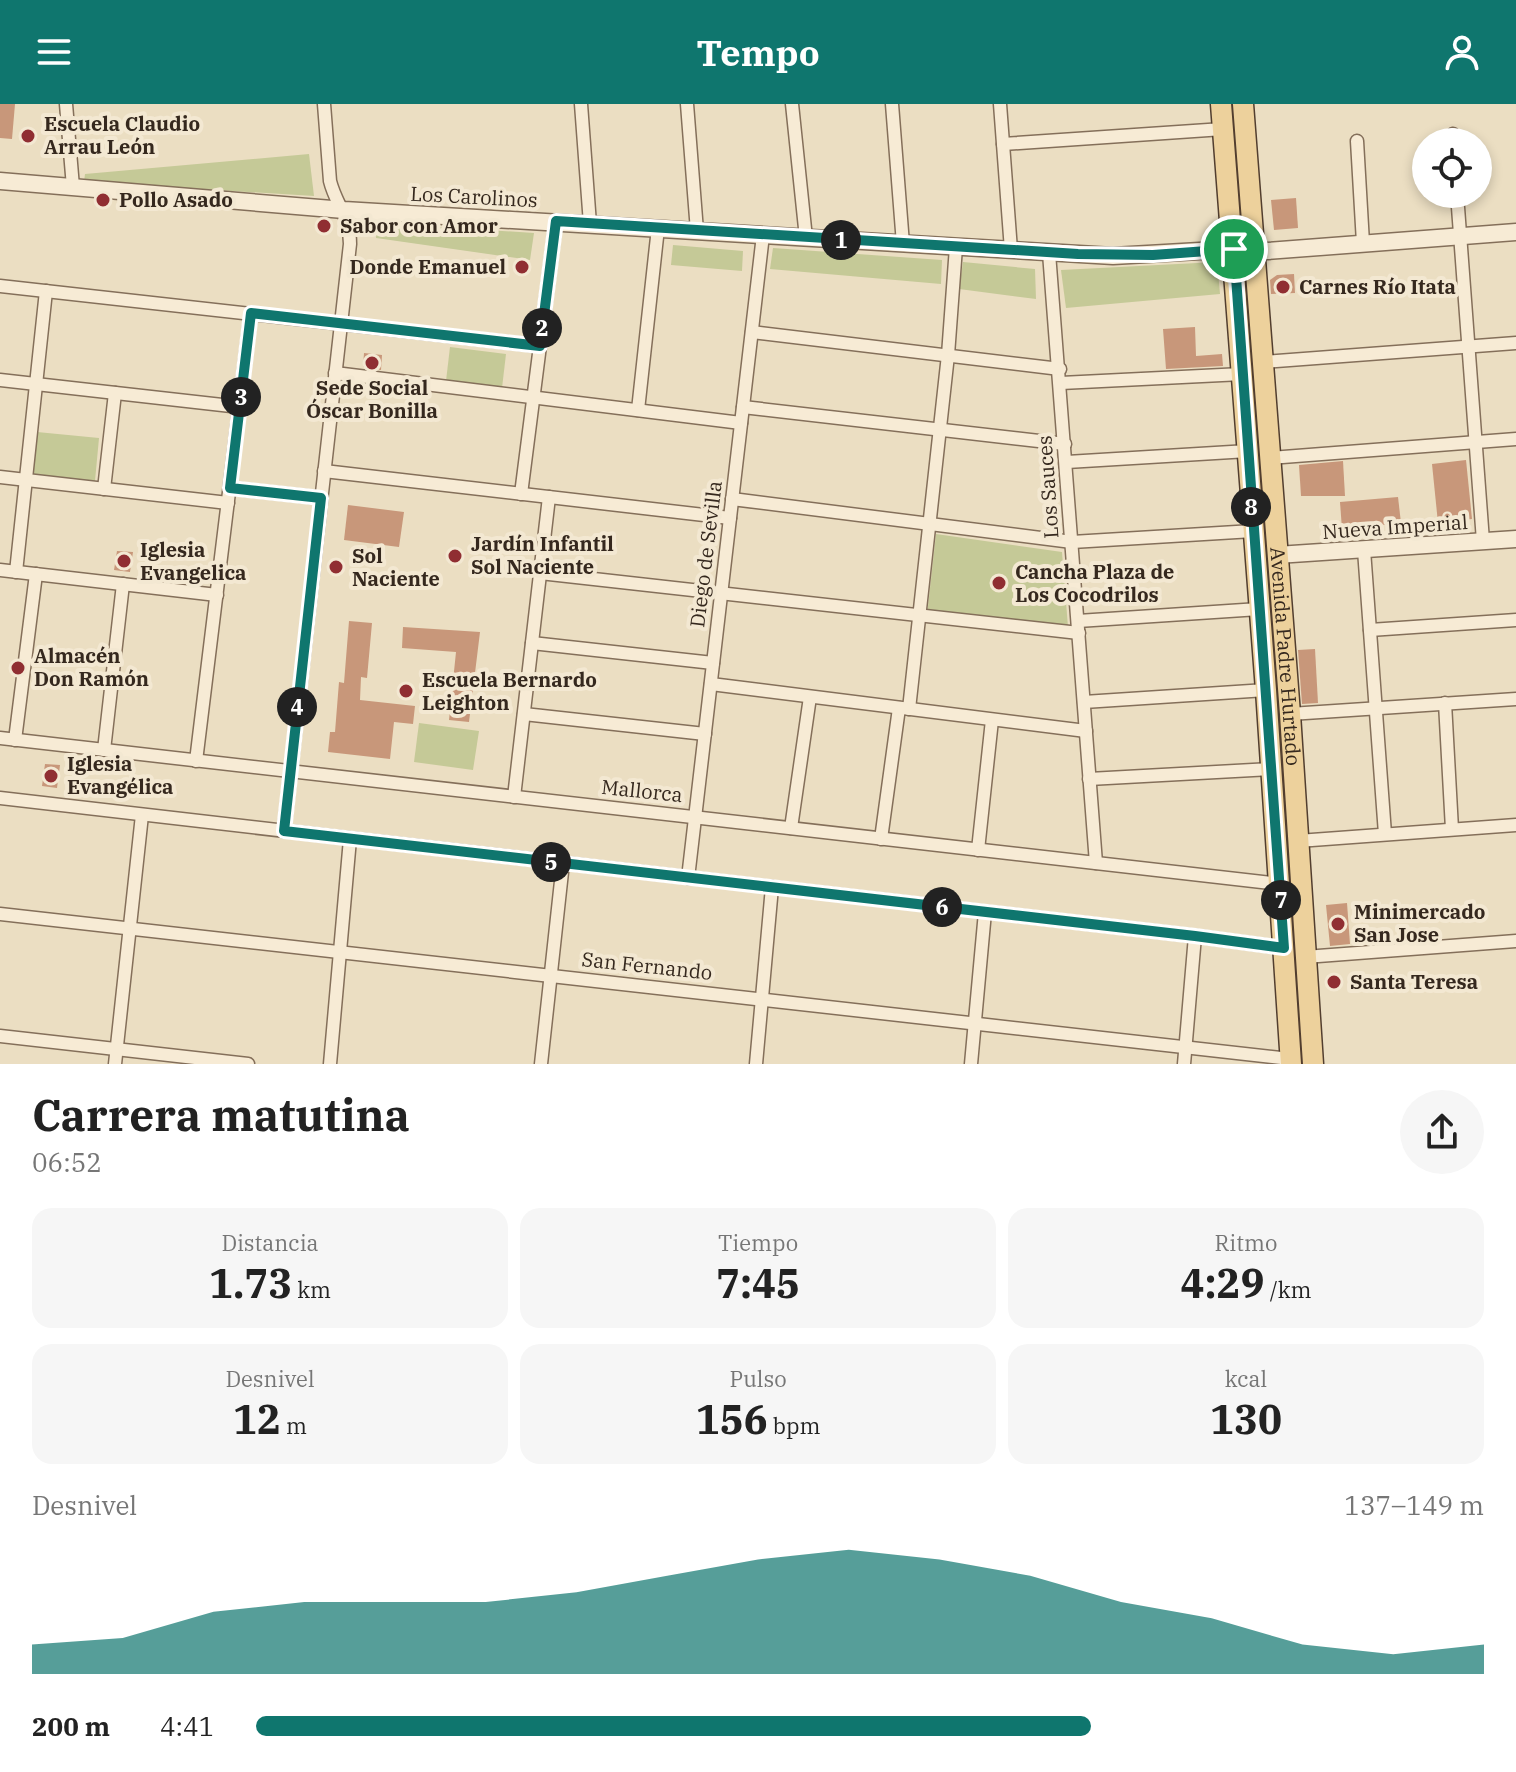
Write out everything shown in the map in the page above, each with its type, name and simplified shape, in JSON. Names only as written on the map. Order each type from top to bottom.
[{"type":"main road","name":"Avenida Padre Hurtado","points":[[1221,104],[1262,362],[1290,714],[1313,1064]]},
{"type":"main road","name":"Avenida Padre Hurtado","points":[[1243,104],[1242,374],[1290,1061]]},
{"type":"street","points":[[66,104],[73,187]]},
{"type":"street","points":[[284,831],[350,244],[349,222],[330,181],[324,104]]},
{"type":"street","points":[[581,104],[590,224]]},
{"type":"street","points":[[687,104],[697,231]]},
{"type":"street","points":[[792,104],[806,238]]},
{"type":"street","points":[[892,104],[903,244]]},
{"type":"street","points":[[1000,104],[1011,250]]},
{"type":"street","points":[[1003,144],[1223,129]]},
{"type":"street","points":[[1357,141],[1363,243]]},
{"type":"street","name":"Los Carolinos","points":[[0,181],[344,210],[1113,256],[1516,232]]},
{"type":"street","points":[[1458,208],[1483,541]]},
{"type":"street","points":[[521,494],[556,221]]},
{"type":"street","points":[[638,410],[658,228]]},
{"type":"street","name":"Diego de Sevilla","points":[[688,878],[763,235]]},
{"type":"street","points":[[881,839],[919,615],[948,355],[956,247]]},
{"type":"street","name":"Los Sauces","points":[[1049,253],[1096,863]]},
{"type":"street","points":[[0,286],[540,346]]},
{"type":"street","points":[[16,572],[46,291]]},
{"type":"street","points":[[196,761],[251,313]]},
{"type":"street","points":[[752,332],[1060,369]]},
{"type":"street","points":[[1262,362],[1516,343]]},
{"type":"street","points":[[335,373],[741,423]]},
{"type":"street","points":[[1061,383],[1242,374]]},
{"type":"street","points":[[0,380],[240,407]]},
{"type":"street","points":[[104,489],[115,393]]},
{"type":"street","points":[[743,407],[1065,444]]},
{"type":"street","points":[[1269,458],[1516,439]]},
{"type":"street","points":[[1067,462],[1248,451]]},
{"type":"street","points":[[324,471],[730,518]]},
{"type":"street","points":[[0,477],[228,503]]},
{"type":"street","points":[[230,488],[321,498]]},
{"type":"street","points":[[514,797],[549,497]]},
{"type":"street","points":[[732,499],[1072,542],[1253,531]]},
{"type":"street","name":"Nueva Imperial","points":[[1277,555],[1516,539]]},
{"type":"street","points":[[1364,550],[1385,834]]},
{"type":"street","points":[[0,570],[217,595]]},
{"type":"street","points":[[540,573],[919,615],[1078,627],[1259,609]]},
{"type":"street","points":[[15,740],[36,574]]},
{"type":"street","points":[[104,750],[123,584]]},
{"type":"street","points":[[1370,630],[1516,620]]},
{"type":"street","points":[[532,643],[713,663]]},
{"type":"street","points":[[711,684],[1086,731]]},
{"type":"street","points":[[1084,702],[1266,690]]},
{"type":"street","points":[[791,828],[810,697]]},
{"type":"street","points":[[1290,714],[1516,699]]},
{"type":"street","points":[[1445,703],[1452,829]]},
{"type":"street","points":[[524,714],[705,734]]},
{"type":"street","points":[[978,850],[992,720]]},
{"type":"street","name":"Mallorca","points":[[0,738],[1280,884]]},
{"type":"street","points":[[1089,779],[1271,769]]},
{"type":"street","points":[[0,798],[1284,948]]},
{"type":"street","points":[[115,1064],[142,815]]},
{"type":"street","points":[[1298,841],[1516,825]]},
{"type":"street","points":[[330,1064],[350,839]]},
{"type":"street","points":[[541,1064],[563,863]]},
{"type":"street","points":[[756,1064],[772,887]]},
{"type":"street","points":[[971,1064],[985,912]]},
{"type":"street","name":"San Fernando","points":[[0,914],[1186,1046],[1290,1061]]},
{"type":"street","points":[[1184,1064],[1195,936]]},
{"type":"street","points":[[1305,957],[1516,941]]},
{"type":"street","points":[[0,1036],[248,1064]]},
{"type":"green space","points":[[309,154],[314,196],[84,182],[85,174]]},
{"type":"green space","points":[[377,223],[534,233],[530,260],[376,238]]},
{"type":"green space","points":[[673,245],[743,251],[742,271],[671,265]]},
{"type":"green space","points":[[773,248],[942,260],[941,284],[770,269]]},
{"type":"green space","points":[[963,262],[1035,269],[1036,299],[959,289]]},
{"type":"green space","points":[[1217,262],[1220,294],[1066,308],[1061,270]]},
{"type":"green space","points":[[450,347],[506,354],[502,388],[446,381]]},
{"type":"green space","points":[[37,432],[99,438],[95,481],[32,476]]},
{"type":"green space","points":[[936,534],[1062,552],[1068,627],[927,615]]},
{"type":"green space","points":[[419,723],[479,731],[473,770],[414,762]]},
{"type":"building","points":[[0,104],[15,104],[12,139],[0,138]]},
{"type":"building","points":[[1296,198],[1298,228],[1274,230],[1271,200]]},
{"type":"building","name":"Carnes Río Itata","points":[[1294,274],[1295,293],[1271,294],[1270,280],[1277,275]]},
{"type":"building","points":[[1195,327],[1196,356],[1222,354],[1223,366],[1166,369],[1163,329]]},
{"type":"building","name":"Sede Social Óscar Bonilla","points":[[364,353],[382,355],[381,370],[363,367]]},
{"type":"building","points":[[1466,460],[1472,519],[1438,523],[1432,464]]},
{"type":"building","points":[[1343,461],[1345,496],[1301,496],[1299,465]]},
{"type":"building","points":[[1398,497],[1401,523],[1342,529],[1340,502]]},
{"type":"building","points":[[348,505],[404,512],[399,547],[344,540]]},
{"type":"building","name":"Iglesia Evangelica","points":[[117,551],[133,552],[130,572],[114,570]]},
{"type":"building","points":[[349,621],[372,623],[367,678],[361,677],[360,700],[415,706],[413,724],[394,722],[390,759],[328,752],[330,732],[335,732],[339,682],[344,683]]},
{"type":"building","points":[[403,627],[480,632],[469,722],[449,720],[456,652],[402,648]]},
{"type":"building","points":[[1315,649],[1318,703],[1302,704],[1298,650]]},
{"type":"building","name":"Iglesia Evangélica","points":[[45,764],[60,765],[57,788],[42,786]]},
{"type":"building","name":"Minimercado San Jose","points":[[1347,903],[1350,944],[1330,946],[1326,905]]},
{"type":"place","name":"Escuela Claudio Arrau León","points":[[28,136]]},
{"type":"place","name":"Pollo Asado","points":[[103,200]]},
{"type":"place","name":"Sabor con Amor","points":[[324,226]]},
{"type":"place","name":"Donde Emanuel","points":[[522,267]]},
{"type":"place","name":"Carnes Río Itata","points":[[1283,287]]},
{"type":"place","name":"Sede Social Óscar Bonilla","points":[[372,363]]},
{"type":"place","name":"Jardín Infantil Sol Naciente","points":[[455,556]]},
{"type":"place","name":"Iglesia Evangelica","points":[[124,561]]},
{"type":"place","name":"Sol Naciente","points":[[336,567]]},
{"type":"place","name":"Cancha Plaza de Los Cocodrilos","points":[[999,583]]},
{"type":"place","name":"Almacén Don Ramón","points":[[18,668]]},
{"type":"place","name":"Escuela Bernardo Leighton","points":[[406,691]]},
{"type":"place","name":"Iglesia Evangélica","points":[[51,776]]},
{"type":"place","name":"Minimercado San Jose","points":[[1338,924]]},
{"type":"place","name":"Santa Teresa","points":[[1334,982]]},
{"type":"route","points":[[556,221],[1113,256],[1234,249],[1284,948],[284,831],[321,498],[230,488],[251,313],[540,346],[556,221]]}]
